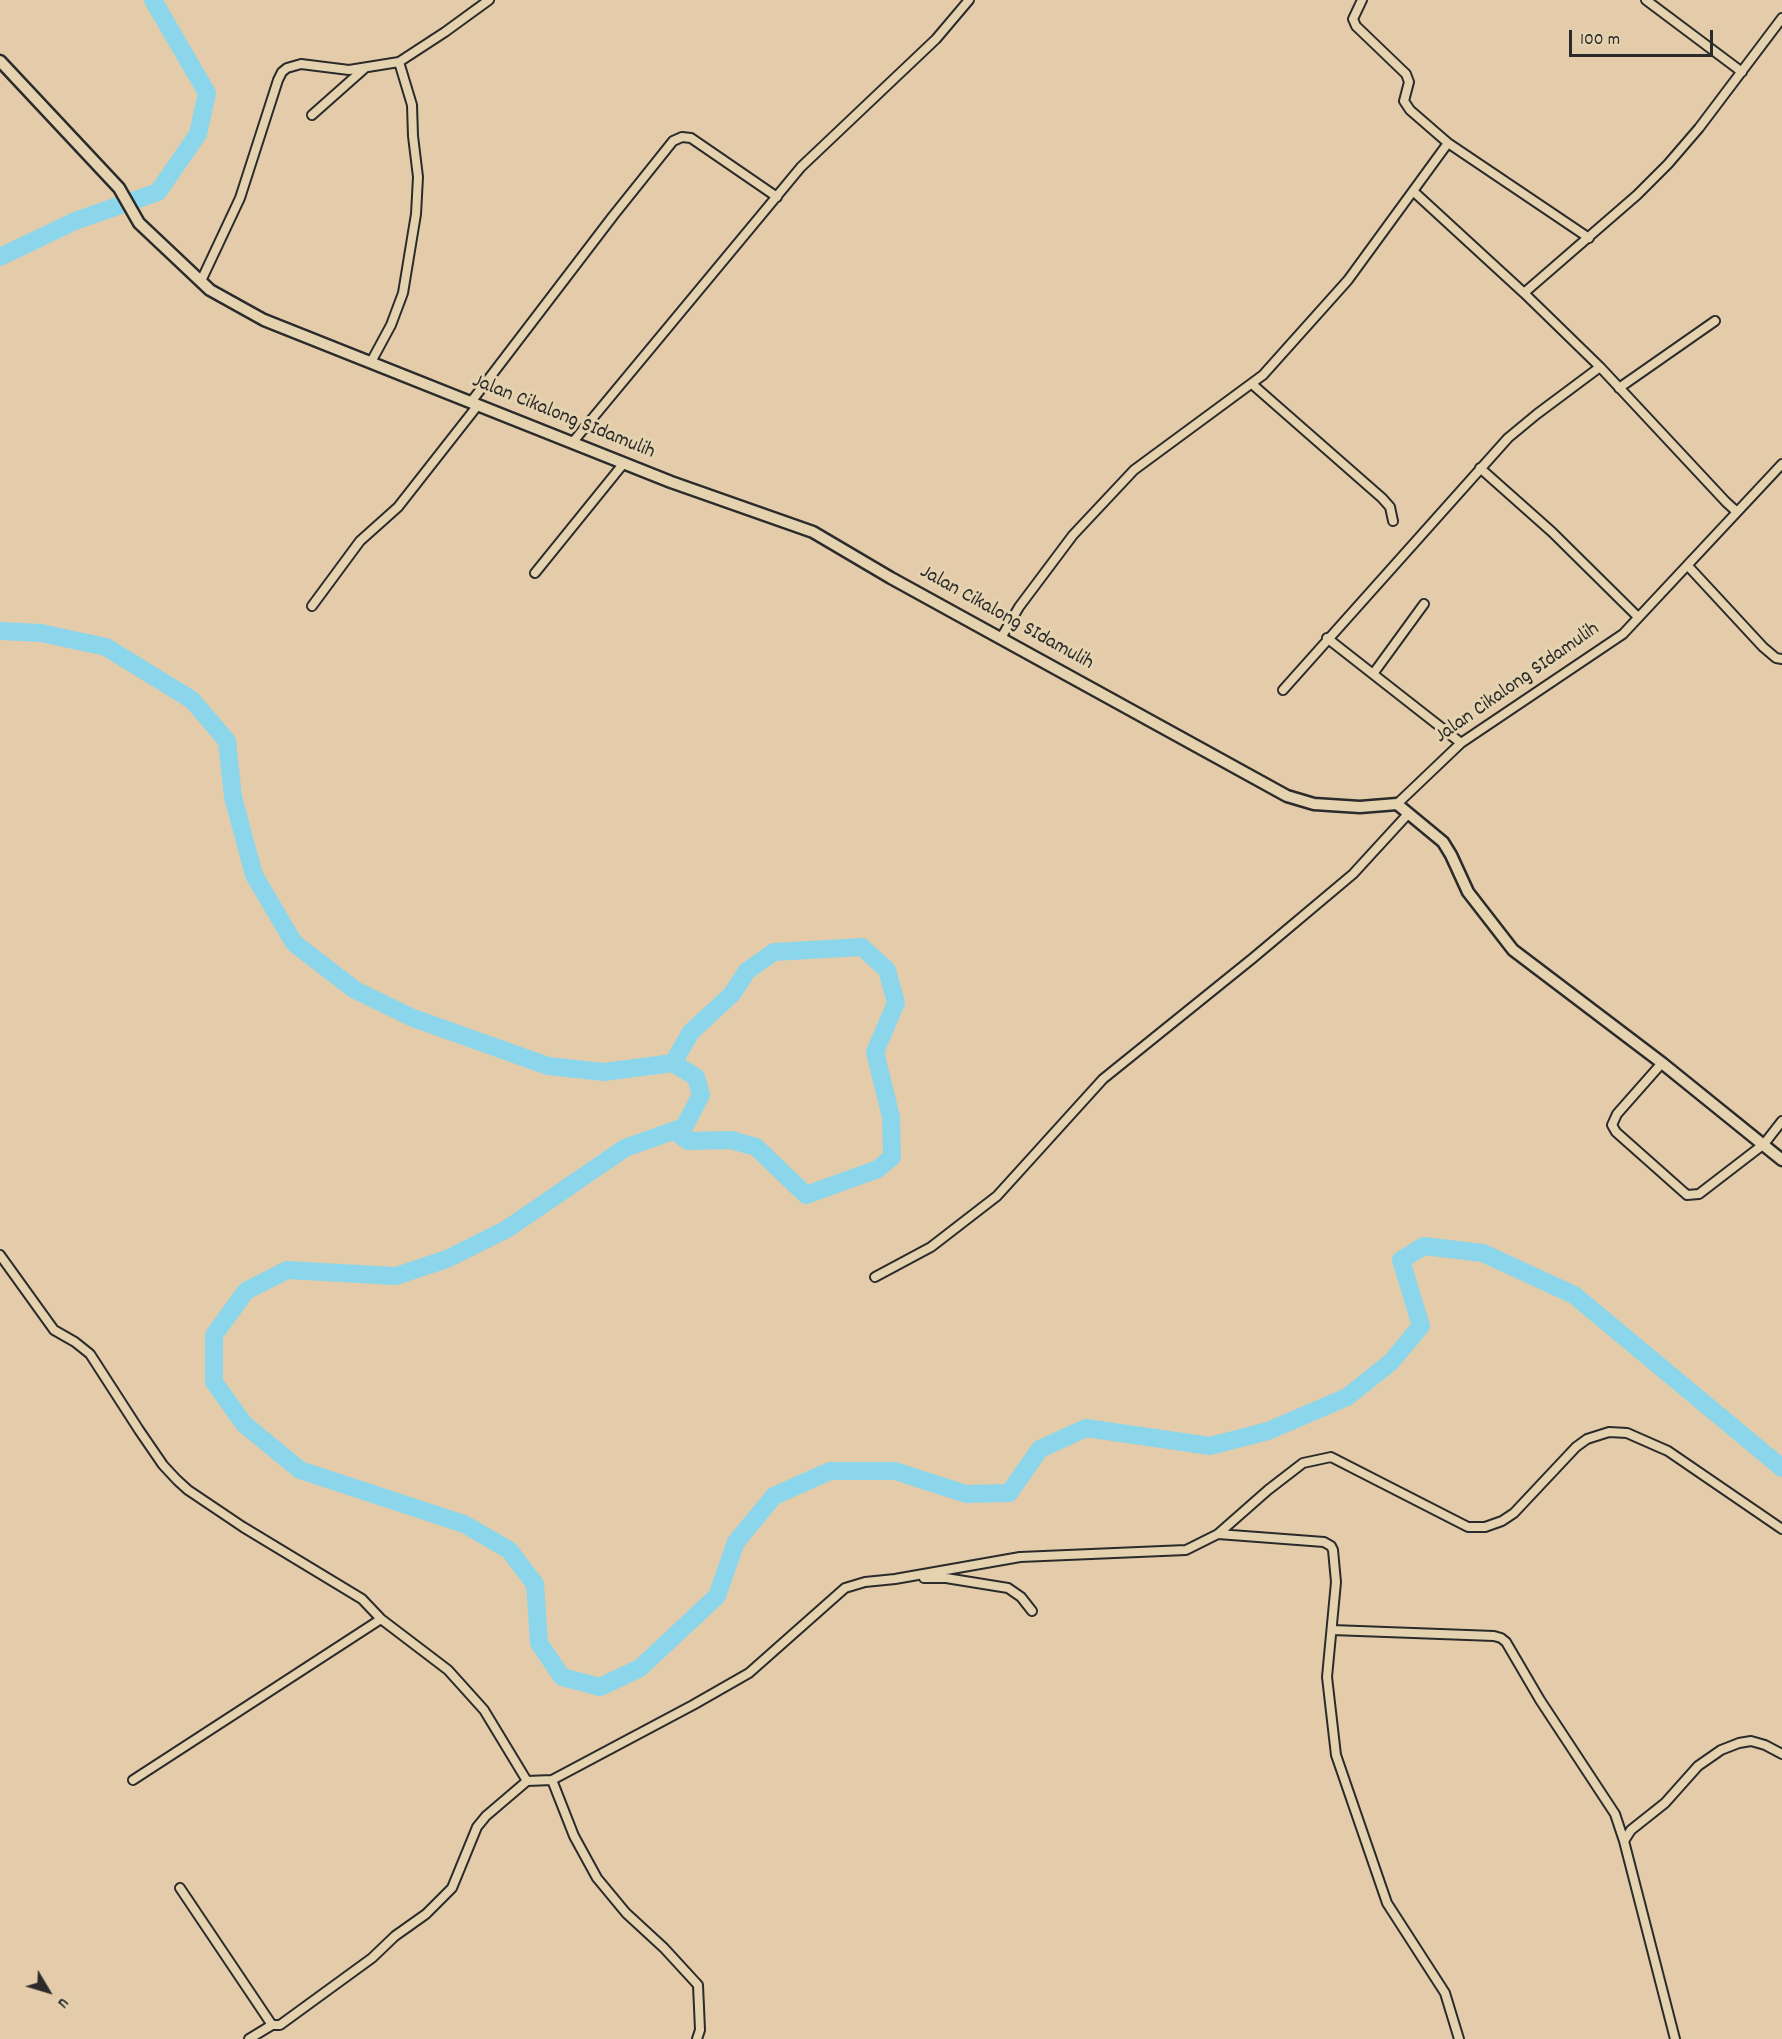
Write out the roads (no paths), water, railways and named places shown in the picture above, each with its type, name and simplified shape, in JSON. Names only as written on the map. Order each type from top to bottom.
[{"type":"street","points":[[201,281],[240,198],[282,72],[301,64],[349,70],[399,62],[489,0]]},
{"type":"street","points":[[572,443],[801,167],[936,39],[969,0]]},
{"type":"street","points":[[1362,0],[1353,19],[1356,26],[1406,74],[1409,82],[1404,101],[1410,110],[1448,143],[1589,238]]},
{"type":"street","points":[[1646,0],[1742,72]]},
{"type":"street","points":[[1524,293],[1637,195],[1668,164],[1782,18]]},
{"type":"street","name":"Jalan Cikalong SIdamulih","points":[[0,61],[118,188],[139,223],[210,290],[264,320],[371,363],[624,463],[813,532],[1287,796],[1314,804],[1360,807],[1397,804],[1461,742],[1623,634],[1782,464]]},
{"type":"street","points":[[371,363],[392,323],[403,293],[416,214],[418,177],[412,105],[399,62]]},
{"type":"street","points":[[312,115],[366,67]]},
{"type":"street","points":[[312,606],[360,541],[398,507],[606,226],[673,141],[682,137],[690,138],[777,197]]},
{"type":"street","points":[[1001,638],[1019,607],[1073,535],[1134,470],[1263,375],[1348,280],[1448,143]]},
{"type":"street","points":[[1413,191],[1600,367],[1737,512]]},
{"type":"street","points":[[1619,388],[1715,321]]},
{"type":"street","points":[[1283,690],[1480,468],[1521,426],[1600,367]]},
{"type":"street","points":[[1252,384],[1382,498],[1390,507],[1393,521]]},
{"type":"street","points":[[535,573],[624,463]]},
{"type":"street","points":[[1480,468],[1538,518],[1638,617]]},
{"type":"street","points":[[1688,566],[1763,647],[1776,658],[1782,659]]},
{"type":"street","points":[[1373,674],[1424,604]]},
{"type":"street","points":[[1328,638],[1461,742]]},
{"type":"street","points":[[1397,804],[1443,842],[1468,892],[1514,950],[1662,1062],[1782,1160]]},
{"type":"street","points":[[875,1277],[931,1247],[997,1196],[1103,1079],[1253,958],[1353,873],[1408,814]]},
{"type":"street","points":[[1662,1062],[1617,1114],[1612,1125],[1616,1132],[1687,1195],[1699,1194],[1764,1144],[1782,1121]]},
{"type":"street","points":[[0,1255],[54,1330],[75,1341],[90,1354],[163,1465],[177,1480],[243,1527],[362,1599],[381,1619],[448,1670],[484,1710],[527,1781]]},
{"type":"street","points":[[896,1579],[1020,1557],[1186,1550],[1218,1534],[1303,1463],[1331,1457],[1468,1527],[1485,1527],[1514,1513],[1576,1447],[1587,1439],[1609,1432],[1627,1433],[1668,1451],[1782,1529]]},
{"type":"street","points":[[1218,1534],[1324,1542],[1333,1550],[1336,1582],[1327,1677],[1336,1755],[1387,1903],[1445,1993],[1459,2039]]},
{"type":"street","points":[[249,2039],[272,2025],[280,2025],[289,2019],[372,1958],[395,1936],[426,1914],[452,1888],[477,1827],[486,1816],[527,1781],[552,1780],[693,1705],[749,1672],[845,1588],[865,1582],[946,1578],[1008,1588],[1021,1597],[1032,1611]]},
{"type":"street","points":[[133,1780],[381,1619]]},
{"type":"street","points":[[1332,1630],[1494,1636],[1506,1642],[1540,1700],[1615,1814],[1675,2039]]},
{"type":"street","points":[[1624,1841],[1631,1830],[1665,1803],[1698,1766],[1721,1750],[1751,1741],[1782,1754]]},
{"type":"street","points":[[552,1780],[574,1836],[597,1878],[626,1913],[664,1948],[698,1985],[700,2030],[697,2039]]},
{"type":"street","points":[[180,1888],[272,2025]]},
{"type":"waterway","points":[[0,257],[75,221],[158,192],[198,134],[207,93],[153,0]]},
{"type":"waterway","points":[[0,631],[41,633],[106,647],[192,700],[227,741],[233,797],[254,875],[294,943],[355,990],[413,1018],[548,1066],[604,1072],[673,1063],[696,1077],[701,1095],[684,1127],[625,1148],[507,1229],[447,1259],[396,1276],[287,1270],[246,1291],[214,1335],[214,1382],[244,1424],[300,1470],[464,1524],[509,1550],[535,1584],[539,1643],[562,1677],[600,1687],[640,1668],[717,1596],[736,1542],[774,1496],[830,1471],[895,1471],[966,1494],[1009,1493],[1040,1449],[1086,1428],[1210,1446],[1268,1431],[1347,1397],[1391,1362],[1421,1326],[1401,1260],[1424,1246],[1483,1253],[1574,1295],[1782,1468]]},
{"type":"waterway","points":[[673,1063],[691,1032],[732,994],[747,971],[774,952],[862,947],[887,970],[896,1003],[875,1052],[891,1117],[892,1157],[878,1169],[806,1195],[756,1147],[731,1140],[688,1141],[674,1131]]}]
